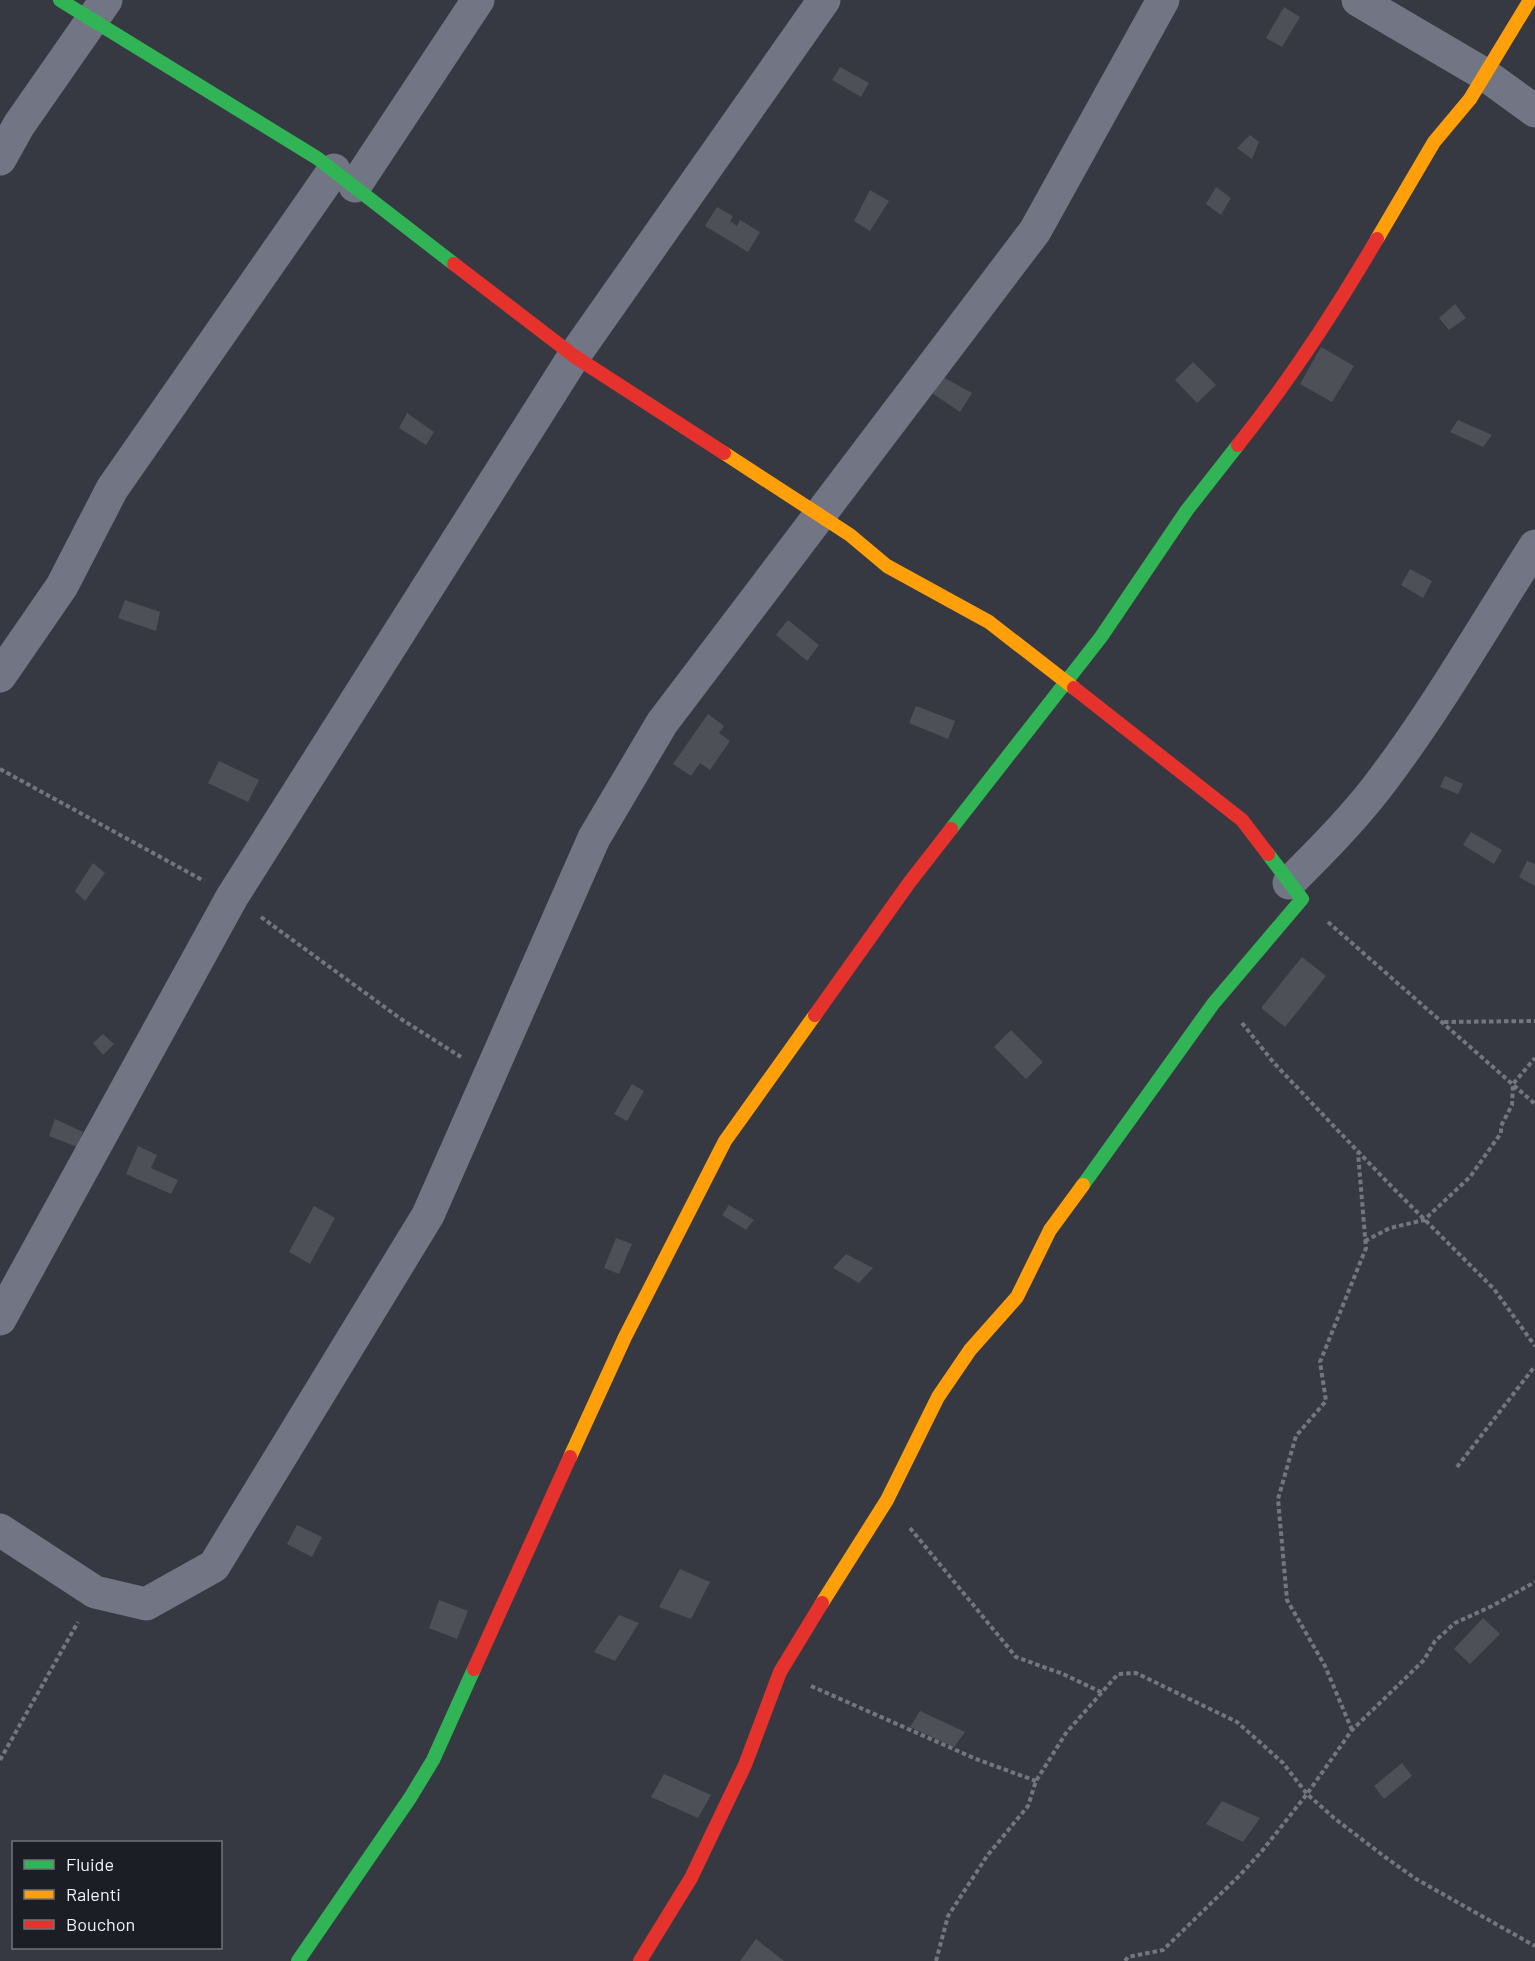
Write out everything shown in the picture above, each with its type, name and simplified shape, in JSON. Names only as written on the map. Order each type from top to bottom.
[{"type":"street","points":[[60,0],[100,10],[169,69],[345,178],[574,356],[850,535],[887,566],[989,622],[1242,820],[1296,891]]},
{"type":"street","points":[[0,676],[62,586],[112,489],[478,0]]},
{"type":"street","points":[[0,1319],[232,897],[574,356],[824,0]]},
{"type":"street","points":[[0,1530],[94,1592],[146,1604],[214,1566],[428,1215],[600,828],[662,723],[1035,231],[1163,0]]},
{"type":"street","points":[[1358,0],[1484,74],[1535,111]]},
{"type":"street","points":[[298,1961],[410,1798],[433,1760],[625,1337],[725,1142],[909,883],[1101,637],[1187,510],[1268,408],[1348,290],[1434,142],[1470,99],[1530,0]]},
{"type":"street","points":[[0,159],[19,125],[100,10]]},
{"type":"street","points":[[640,1961],[691,1878],[745,1765],[780,1672],[887,1500],[938,1397],[970,1350],[1017,1297],[1050,1230],[1296,891],[1379,785],[1424,720],[1535,546]]},
{"type":"path","points":[[1296,891],[1535,1104]]},
{"type":"path","points":[[1236,1015],[1274,1063],[1424,1220],[1494,1289],[1535,1346]]},
{"type":"path","points":[[1443,1022],[1535,1021]]},
{"type":"path","points":[[1365,1241],[1390,1228],[1424,1220],[1470,1177],[1501,1133],[1501,1126],[1512,1105],[1513,1084],[1535,1058]]},
{"type":"path","points":[[1352,1730],[1325,1666],[1287,1600],[1278,1500],[1296,1436],[1326,1401],[1320,1362],[1366,1248],[1358,1152]]},
{"type":"path","points":[[1457,1467],[1535,1366]]},
{"type":"path","points":[[887,1500],[1016,1657],[1103,1692]]},
{"type":"path","points":[[1125,1961],[1128,1957],[1163,1950],[1247,1868],[1306,1794],[1352,1730],[1424,1660],[1435,1641],[1455,1623],[1535,1582]]},
{"type":"path","points":[[0,1760],[94,1592]]},
{"type":"path","points":[[780,1672],[976,1759],[1036,1781]]},
{"type":"path","points":[[936,1961],[948,1916],[987,1856],[1028,1806],[1036,1781],[1066,1733],[1118,1674],[1136,1673],[1237,1722],[1260,1740],[1283,1763],[1306,1794],[1334,1818],[1416,1879],[1535,1946]]},
{"type":"building","points":[[1284,7],[1300,17],[1282,47],[1266,38]]},
{"type":"building","points":[[840,67],[869,83],[861,97],[832,80]]},
{"type":"building","points":[[1250,135],[1259,142],[1252,159],[1237,148]]},
{"type":"building","points":[[1216,187],[1231,198],[1221,215],[1206,204]]},
{"type":"building","points":[[870,190],[889,201],[870,231],[854,221]]},
{"type":"building","points":[[717,207],[733,216],[730,221],[737,226],[740,220],[760,232],[748,252],[705,226]]},
{"type":"building","points":[[1455,304],[1466,318],[1449,330],[1439,318]]},
{"type":"building","points":[[1321,347],[1354,366],[1332,402],[1300,384]]},
{"type":"building","points":[[1193,362],[1216,385],[1197,403],[1175,380]]},
{"type":"building","points":[[941,376],[972,393],[960,412],[932,393]]},
{"type":"building","points":[[407,413],[434,432],[426,445],[399,428]]},
{"type":"building","points":[[1458,420],[1492,435],[1483,447],[1450,432]]},
{"type":"building","points":[[1410,569],[1432,581],[1423,598],[1401,585]]},
{"type":"building","points":[[125,600],[160,612],[156,631],[118,618]]},
{"type":"building","points":[[788,620],[819,645],[807,661],[776,635]]},
{"type":"building","points":[[916,706],[955,721],[948,739],[909,723]]},
{"type":"building","points":[[708,714],[724,726],[719,733],[730,741],[710,770],[700,763],[691,776],[673,764]]},
{"type":"building","points":[[219,761],[259,780],[248,802],[208,783]]},
{"type":"building","points":[[1445,776],[1463,784],[1458,794],[1440,787]]},
{"type":"building","points":[[1471,832],[1502,850],[1494,864],[1463,845]]},
{"type":"building","points":[[1527,861],[1535,864],[1535,886],[1519,877]]},
{"type":"building","points":[[93,863],[105,873],[85,901],[75,891]]},
{"type":"building","points":[[1302,957],[1326,976],[1285,1027],[1261,1008]]},
{"type":"building","points":[[1011,1030],[1043,1062],[1026,1079],[994,1047]]},
{"type":"building","points":[[103,1034],[114,1044],[103,1055],[93,1043]]},
{"type":"building","points":[[632,1084],[644,1091],[627,1121],[614,1114]]},
{"type":"building","points":[[55,1119],[83,1132],[77,1147],[49,1136]]},
{"type":"building","points":[[138,1146],[157,1155],[151,1168],[178,1180],[171,1194],[126,1174]]},
{"type":"building","points":[[729,1205],[754,1220],[746,1230],[722,1215]]},
{"type":"building","points":[[314,1206],[335,1218],[310,1264],[289,1252]]},
{"type":"building","points":[[616,1238],[632,1244],[619,1274],[604,1268]]},
{"type":"building","points":[[846,1254],[873,1268],[859,1283],[833,1268]]},
{"type":"building","points":[[297,1525],[322,1537],[312,1557],[287,1544]]},
{"type":"building","points":[[680,1569],[710,1582],[691,1619],[659,1607]]},
{"type":"building","points":[[439,1600],[468,1611],[457,1639],[429,1628]]},
{"type":"building","points":[[619,1615],[639,1623],[615,1661],[594,1652]]},
{"type":"building","points":[[1483,1618],[1500,1634],[1470,1664],[1454,1649]]},
{"type":"building","points":[[920,1711],[965,1732],[954,1747],[910,1727]]},
{"type":"building","points":[[1402,1763],[1412,1776],[1384,1799],[1374,1786]]},
{"type":"building","points":[[664,1774],[711,1795],[698,1818],[651,1797]]},
{"type":"building","points":[[1222,1801],[1260,1818],[1243,1842],[1206,1824]]},
{"type":"building","points":[[756,1939],[784,1961],[740,1961]]},
{"type":"traffic: fast","points":[[60,0],[317,158],[454,264]]},
{"type":"traffic: fast","points":[[951,829],[1101,637],[1187,510],[1238,445]]},
{"type":"traffic: fast","points":[[1083,1185],[1213,1004],[1302,899],[1268,854]]},
{"type":"traffic: fast","points":[[298,1961],[410,1798],[433,1760],[474,1669]]},
{"type":"traffic: slow","points":[[1377,239],[1434,142],[1470,99],[1530,0]]},
{"type":"traffic: slow","points":[[724,453],[850,535],[887,566],[989,622],[1074,688]]},
{"type":"traffic: slow","points":[[570,1457],[625,1337],[725,1141],[815,1015]]},
{"type":"traffic: slow","points":[[822,1603],[887,1500],[938,1397],[970,1350],[1017,1297],[1050,1230],[1083,1185]]},
{"type":"traffic: jam","points":[[1238,445],[1276,396],[1311,345],[1377,239]]},
{"type":"traffic: jam","points":[[454,264],[574,356],[724,453]]},
{"type":"traffic: jam","points":[[1074,688],[1242,820],[1268,854]]},
{"type":"traffic: jam","points":[[815,1015],[909,883],[951,829]]},
{"type":"traffic: jam","points":[[474,1669],[570,1457]]},
{"type":"traffic: jam","points":[[640,1961],[691,1878],[745,1765],[780,1672],[822,1603]]}]
